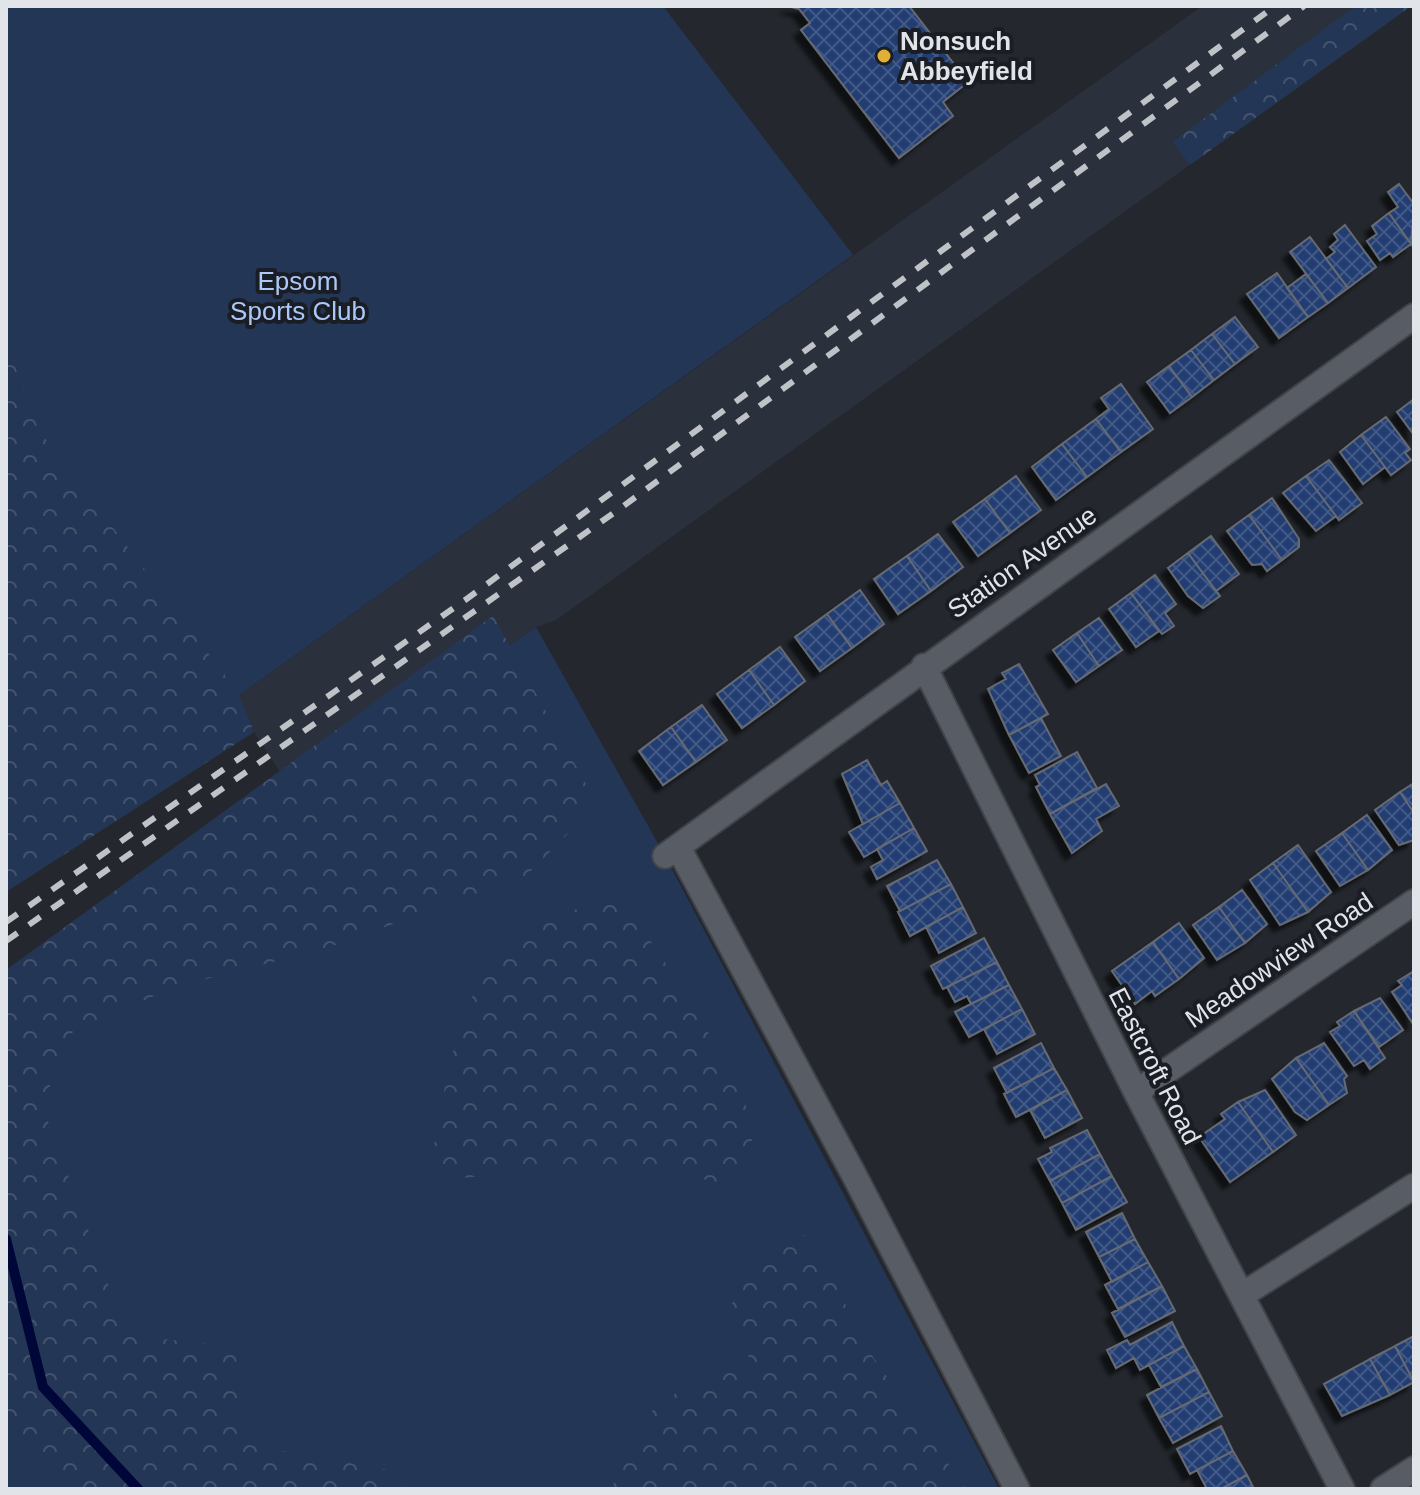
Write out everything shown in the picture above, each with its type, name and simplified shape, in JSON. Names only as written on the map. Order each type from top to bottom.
[{"type":"street","name":"Station Avenue","points":[[1017,1489],[853,1173],[671,852],[924,666],[1414,316]]},
{"type":"street","name":"Eastcroft Road","points":[[924,666],[1136,1092],[1342,1489]]},
{"type":"street","name":"Meadowview Road","points":[[1136,1092],[1414,902]]},
{"type":"street","points":[[1242,1295],[1414,1186]]},
{"type":"street","points":[[1383,1489],[1414,1469]]},
{"type":"shaded area","points":[[1202,6],[1411,6],[556,620],[536,627],[294,793],[254,732],[238,696]]},
{"type":"green space","name":"Epsom Sports Club","points":[[6,6],[663,6],[853,255],[238,696],[34,430],[6,354]]},
{"type":"green space","points":[[1355,6],[1411,6],[1190,165],[1173,142]]},
{"type":"green space","points":[[6,342],[38,429],[237,691],[254,732],[6,892]]},
{"type":"green space","points":[[493,616],[597,804],[527,875],[330,947],[179,986],[74,1029],[42,1105],[127,1335],[235,1347],[243,1444],[388,1470],[406,1489],[66,1489],[6,1417],[6,970]]},
{"type":"green space","points":[[536,627],[665,856],[999,1489],[6,1489],[6,990]]},
{"type":"green space","points":[[622,903],[697,1012],[757,1130],[740,1163],[713,1184],[687,1170],[614,1167],[460,1178],[432,1156],[460,1029],[471,999],[487,971],[507,946],[533,925],[553,915]]},
{"type":"green space","points":[[812,1235],[838,1279],[852,1327],[966,1489],[611,1489],[648,1414],[687,1385],[751,1363],[731,1306],[748,1269],[775,1237]]},
{"type":"building","name":"Nonsuch Abbeyfield","points":[[787,6],[909,6],[968,82],[943,102],[953,116],[899,158],[801,30],[810,23],[799,9]]},
{"type":"building","points":[[1399,184],[1414,204],[1411,244],[1389,213],[1398,207],[1388,192]]},
{"type":"building","points":[[1389,213],[1411,244],[1393,257],[1390,253],[1380,260],[1367,241],[1377,234],[1372,226]]},
{"type":"building","points":[[1345,225],[1376,267],[1348,288],[1326,259],[1335,252],[1330,247],[1338,240],[1334,234]]},
{"type":"building","points":[[1310,237],[1348,288],[1328,303],[1290,252]]},
{"type":"building","points":[[1277,273],[1308,317],[1279,338],[1247,294]]},
{"type":"building","points":[[1306,274],[1328,303],[1308,317],[1287,288]]},
{"type":"building","points":[[1235,317],[1258,347],[1235,364],[1212,334]]},
{"type":"building","points":[[1212,334],[1235,364],[1214,380],[1191,350]]},
{"type":"building","points":[[1191,350],[1214,380],[1192,397],[1169,366]]},
{"type":"building","points":[[1169,366],[1192,397],[1170,413],[1147,382]]},
{"type":"building","points":[[1121,384],[1153,429],[1121,452],[1096,419],[1109,409],[1101,398]]},
{"type":"building","points":[[1414,399],[1414,435],[1397,412]]},
{"type":"building","points":[[1386,417],[1410,449],[1405,453],[1411,460],[1391,475],[1361,435]]},
{"type":"building","points":[[1096,419],[1121,452],[1087,477],[1062,444]]},
{"type":"building","points":[[1361,435],[1385,467],[1363,484],[1340,452]]},
{"type":"building","points":[[1062,444],[1087,477],[1056,500],[1032,467]]},
{"type":"building","points":[[1329,460],[1362,503],[1339,520],[1306,476]]},
{"type":"building","points":[[1016,476],[1041,510],[1010,533],[985,499]]},
{"type":"building","points":[[1306,476],[1336,516],[1316,531],[1283,493]]},
{"type":"building","points":[[1272,498],[1299,539],[1299,547],[1282,560],[1249,515]]},
{"type":"building","points":[[985,499],[1010,533],[978,556],[953,522]]},
{"type":"building","points":[[1249,515],[1282,560],[1267,571],[1262,564],[1252,565],[1227,531]]},
{"type":"building","points":[[938,534],[963,567],[931,591],[907,556]]},
{"type":"building","points":[[1211,536],[1239,574],[1216,591],[1188,553]]},
{"type":"building","points":[[1188,553],[1220,596],[1203,608],[1188,596],[1168,568]]},
{"type":"building","points":[[907,556],[931,591],[898,614],[874,579]]},
{"type":"building","points":[[1155,575],[1176,604],[1165,613],[1174,626],[1162,634],[1131,593]]},
{"type":"building","points":[[860,590],[884,624],[852,648],[827,614]]},
{"type":"building","points":[[1131,593],[1159,631],[1136,647],[1109,609]]},
{"type":"building","points":[[827,614],[852,648],[820,671],[795,637]]},
{"type":"building","points":[[1099,618],[1122,650],[1099,666],[1077,633]]},
{"type":"building","points":[[1077,633],[1099,666],[1076,682],[1053,650]]},
{"type":"building","points":[[780,647],[805,681],[774,705],[749,670]]},
{"type":"building","points":[[1019,664],[1048,714],[1009,735],[988,689],[1006,679],[1002,673]]},
{"type":"building","points":[[749,670],[774,705],[742,728],[717,694]]},
{"type":"building","points":[[702,705],[727,740],[696,762],[671,727]]},
{"type":"building","points":[[1041,718],[1061,756],[1029,773],[1009,735]]},
{"type":"building","points":[[671,727],[696,762],[663,785],[639,751]]},
{"type":"building","points":[[1077,752],[1097,788],[1050,814],[1036,787],[1040,785],[1035,775]]},
{"type":"building","points":[[867,760],[881,785],[887,781],[900,803],[863,824],[842,774]]},
{"type":"building","points":[[1414,783],[1414,813],[1400,792]]},
{"type":"building","points":[[1106,784],[1119,806],[1096,819],[1102,831],[1072,853],[1050,814]]},
{"type":"building","points":[[1400,792],[1414,813],[1414,840],[1399,845],[1375,810]]},
{"type":"building","points":[[900,803],[914,828],[864,857],[849,832]]},
{"type":"building","points":[[1367,815],[1392,850],[1368,870],[1342,833]]},
{"type":"building","points":[[914,828],[927,851],[877,879],[871,867],[883,860],[877,849]]},
{"type":"building","points":[[1342,833],[1368,870],[1340,886],[1316,851]]},
{"type":"building","points":[[1298,845],[1331,892],[1308,912],[1273,863]]},
{"type":"building","points":[[937,860],[951,884],[900,911],[887,886]]},
{"type":"building","points":[[1273,863],[1308,912],[1280,925],[1250,880]]},
{"type":"building","points":[[951,884],[963,907],[910,936],[898,912]]},
{"type":"building","points":[[1242,890],[1267,924],[1245,943],[1219,907]]},
{"type":"building","points":[[963,907],[976,933],[939,953],[926,927]]},
{"type":"building","points":[[1219,907],[1245,943],[1217,960],[1193,925]]},
{"type":"building","points":[[1179,923],[1204,958],[1179,979],[1153,942]]},
{"type":"building","points":[[984,938],[997,962],[943,989],[931,966]]},
{"type":"building","points":[[1153,942],[1179,979],[1155,996],[1152,991],[1135,1004],[1112,971]]},
{"type":"building","points":[[997,962],[1009,985],[971,1004],[967,996],[955,1002],[947,987]]},
{"type":"building","points":[[1414,971],[1413,1024],[1392,992],[1402,985],[1398,981]]},
{"type":"building","points":[[1009,985],[1022,1009],[969,1037],[955,1012]]},
{"type":"building","points":[[1380,998],[1403,1030],[1379,1047],[1354,1011]]},
{"type":"building","points":[[1022,1009],[1035,1034],[997,1054],[984,1029]]},
{"type":"building","points":[[1354,1011],[1385,1058],[1370,1069],[1364,1060],[1354,1066],[1330,1032],[1340,1026],[1337,1022]]},
{"type":"building","points":[[1041,1043],[1054,1068],[1007,1093],[994,1068]]},
{"type":"building","points":[[1324,1043],[1347,1076],[1344,1079],[1347,1093],[1329,1105],[1296,1058]]},
{"type":"building","points":[[1296,1058],[1329,1105],[1307,1120],[1295,1112],[1272,1079]]},
{"type":"building","points":[[1054,1068],[1067,1090],[1016,1117],[1004,1094]]},
{"type":"building","points":[[1067,1090],[1082,1118],[1045,1138],[1030,1110]]},
{"type":"building","points":[[1265,1090],[1296,1135],[1273,1152],[1238,1102]]},
{"type":"building","points":[[1238,1102],[1273,1152],[1230,1182],[1199,1137],[1225,1119],[1221,1114]]},
{"type":"building","points":[[1087,1130],[1100,1154],[1050,1181],[1038,1159],[1052,1152],[1050,1148]]},
{"type":"building","points":[[1100,1154],[1112,1176],[1062,1203],[1050,1181]]},
{"type":"building","points":[[1112,1176],[1127,1202],[1076,1230],[1062,1203]]},
{"type":"building","points":[[1122,1213],[1135,1239],[1099,1257],[1086,1232]]},
{"type":"building","points":[[1135,1239],[1148,1262],[1112,1282],[1099,1257]]},
{"type":"building","points":[[1148,1262],[1162,1286],[1118,1309],[1105,1285]]},
{"type":"building","points":[[1162,1286],[1175,1311],[1125,1337],[1112,1313]]},
{"type":"building","points":[[1172,1322],[1184,1346],[1140,1370],[1134,1358],[1116,1368],[1107,1350],[1127,1340],[1130,1345]]},
{"type":"building","points":[[1414,1336],[1414,1382],[1395,1346]]},
{"type":"building","points":[[1184,1346],[1197,1369],[1161,1387],[1149,1365]]},
{"type":"building","points":[[1395,1346],[1414,1382],[1390,1395],[1370,1359]]},
{"type":"building","points":[[1370,1359],[1390,1395],[1342,1416],[1324,1384]]},
{"type":"building","points":[[1197,1369],[1209,1392],[1159,1418],[1147,1395]]},
{"type":"building","points":[[1209,1392],[1222,1416],[1173,1443],[1159,1418]]},
{"type":"building","points":[[1221,1426],[1233,1451],[1190,1474],[1177,1449]]},
{"type":"building","points":[[1233,1451],[1247,1475],[1221,1489],[1207,1489],[1197,1470]]},
{"type":"building","points":[[1247,1475],[1254,1489],[1221,1489]]},
{"type":"waterway","points":[[6,1239],[43,1387],[138,1489]]},
{"type":"railway","points":[[6,922],[468,598],[1275,6]]},
{"type":"railway","points":[[6,941],[618,510],[1304,6]]},
{"type":"place","name":"Nonsuch Abbeyfield","points":[[884,56]]}]
